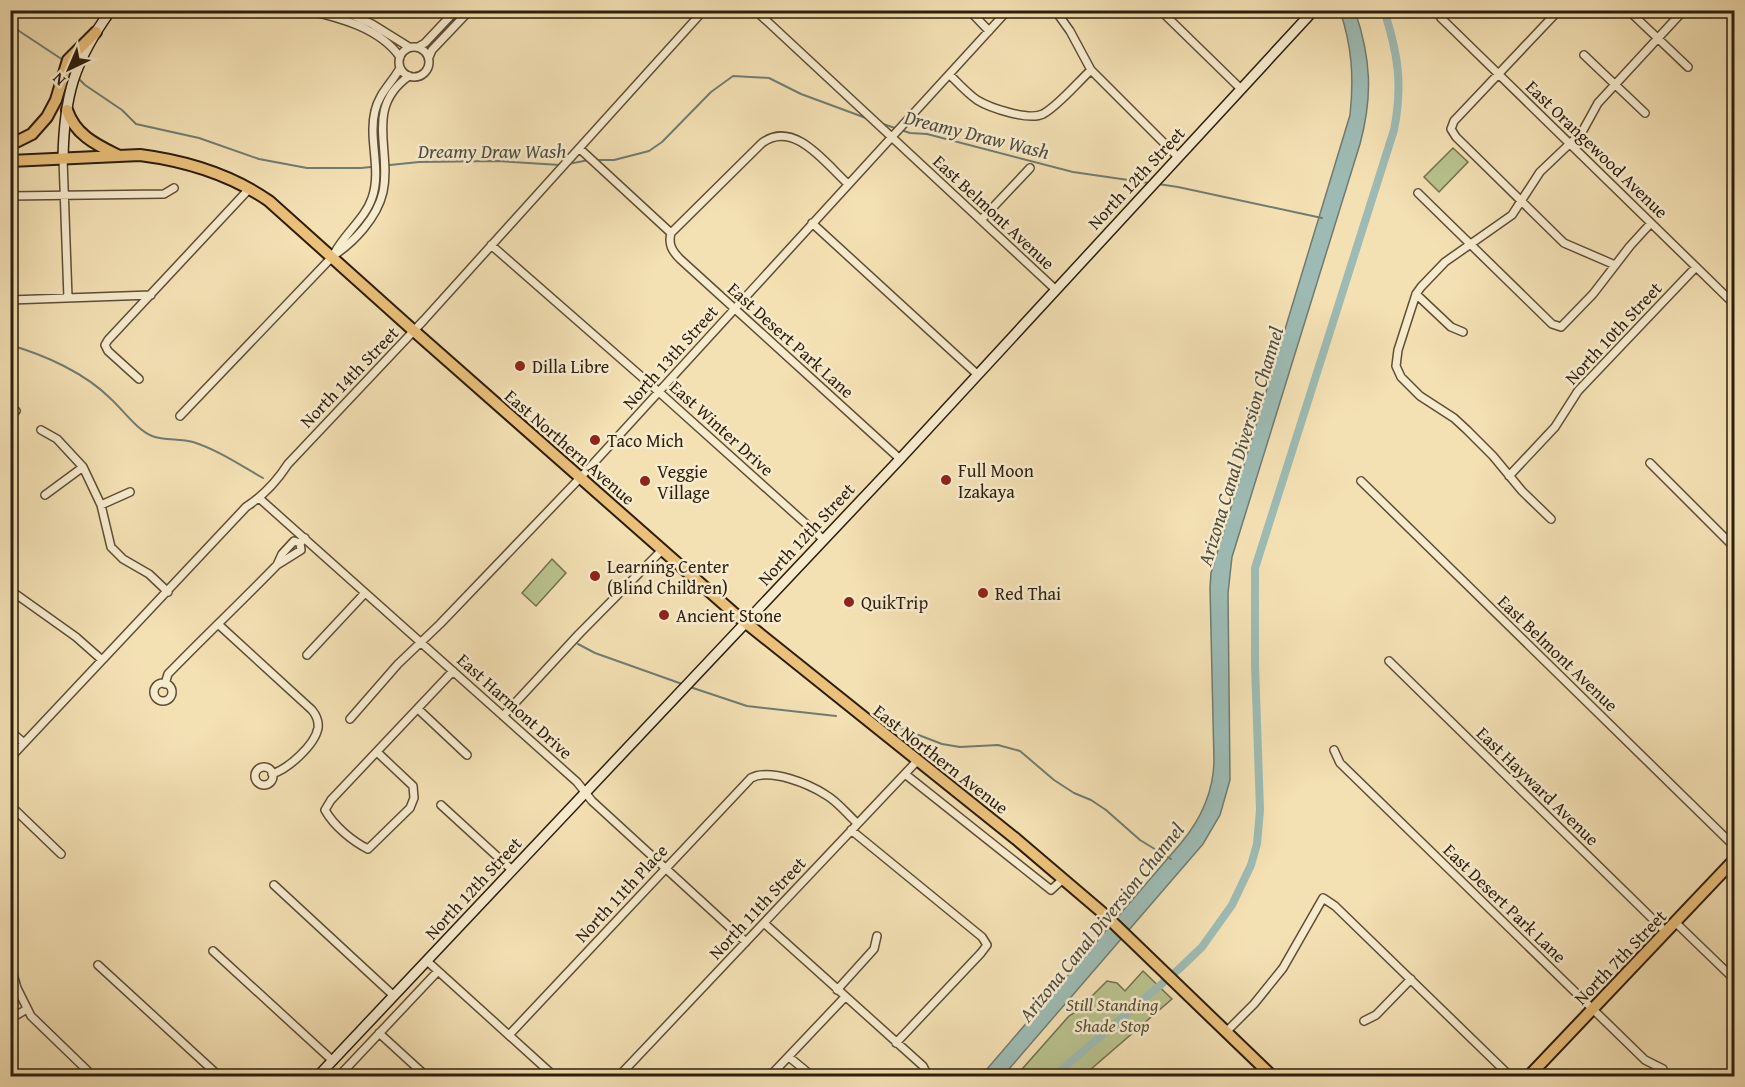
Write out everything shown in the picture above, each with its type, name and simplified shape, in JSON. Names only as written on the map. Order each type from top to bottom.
[{"type":"main road","points":[[10,145],[24,140],[42,125],[68,79],[74,60],[96,32]]},
{"type":"main road","points":[[67,110],[70,119],[84,137],[119,156]]},
{"type":"main road","name":"East Northern Avenue","points":[[10,161],[140,155],[179,162],[223,175],[250,188],[287,215],[414,331],[746,623],[1109,918],[1272,1077]]},
{"type":"main road","name":"North 7th Street","points":[[1529,1077],[1734,860]]},
{"type":"street","points":[[96,32],[111,10]]},
{"type":"street","points":[[306,10],[334,16],[368,31],[395,50],[400,57]]},
{"type":"street","points":[[341,10],[372,24],[410,47],[418,47],[425,43],[456,10]]},
{"type":"street","points":[[429,57],[432,50],[470,10]]},
{"type":"street","name":"North 14th Street","points":[[10,758],[246,507],[259,498],[288,464],[414,331],[704,10]]},
{"type":"street","name":"East Belmont Avenue","points":[[755,10],[1055,289]]},
{"type":"street","points":[[969,10],[989,31]]},
{"type":"street","name":"North 13th Street","points":[[350,719],[398,664],[580,478],[1008,10]]},
{"type":"street","points":[[1055,10],[1070,31],[1091,70],[1178,156]]},
{"type":"street","points":[[1160,10],[1241,89]]},
{"type":"street","name":"North 12th Street","points":[[318,1077],[900,459],[1314,10]]},
{"type":"street","points":[[1559,10],[1500,75],[1454,121],[1451,129],[1456,137],[1564,243],[1615,265]]},
{"type":"street","points":[[1628,10],[1688,67]]},
{"type":"street","points":[[1551,519],[1467,430],[1454,418],[1408,386],[1396,366],[1398,351],[1420,286],[1445,262],[1512,215],[1540,172],[1582,132],[1592,110],[1615,84],[1685,10],[1699,10]]},
{"type":"street","name":"East Orangewood Avenue","points":[[1440,12],[1500,75],[1734,304]]},
{"type":"street","points":[[333,256],[339,243],[361,218],[371,201],[375,172],[373,132],[375,111],[382,92],[400,68],[400,57],[410,47]]},
{"type":"street","points":[[400,68],[409,76],[417,77],[425,73],[430,64],[429,57],[418,47]]},
{"type":"street","points":[[1584,55],[1645,113]]},
{"type":"street","points":[[950,75],[975,98],[987,105],[1027,116],[1043,117],[1091,70]]},
{"type":"street","points":[[180,416],[333,256],[347,247],[375,211],[383,192],[384,157],[381,122],[385,105],[397,86],[409,76]]},
{"type":"street","points":[[68,79],[63,159],[68,298]]},
{"type":"street","points":[[670,236],[762,143],[775,136],[785,135],[800,141],[848,184]]},
{"type":"street","name":"East Desert Park Lane","points":[[579,149],[670,236],[675,254],[900,459]]},
{"type":"street","points":[[981,220],[1030,168]]},
{"type":"street","points":[[10,196],[164,194],[174,188]]},
{"type":"street","points":[[139,379],[108,351],[105,345],[250,188]]},
{"type":"street","points":[[1418,193],[1552,324],[1561,327],[1593,294],[1651,223]]},
{"type":"street","points":[[812,223],[978,375]]},
{"type":"street","name":"East Winter Drive","points":[[491,245],[824,540]]},
{"type":"street","name":"North 10th Street","points":[[1509,476],[1556,427],[1578,391],[1696,267]]},
{"type":"street","points":[[1416,294],[1451,327],[1463,332]]},
{"type":"street","points":[[10,300],[151,295]]},
{"type":"street","points":[[41,430],[57,440],[83,467],[102,505],[111,547],[123,559],[149,574],[168,592]]},
{"type":"street","points":[[1650,463],[1734,547]]},
{"type":"street","points":[[45,495],[83,467]]},
{"type":"street","name":"East Belmont Avenue","points":[[1361,481],[1734,846]]},
{"type":"street","points":[[102,505],[130,492]]},
{"type":"street","name":"East Harmont Drive","points":[[259,498],[302,541],[365,593],[577,782],[592,801],[746,942]]},
{"type":"street","points":[[165,684],[168,674],[277,565],[282,554],[294,541],[302,541]]},
{"type":"street","points":[[503,716],[579,634],[662,550]]},
{"type":"street","points":[[10,590],[76,637],[102,660]]},
{"type":"street","points":[[308,655],[365,593]]},
{"type":"street","points":[[218,624],[312,710],[319,726],[311,742],[284,770],[272,774]]},
{"type":"street","name":"East Hayward Avenue","points":[[1389,661],[1666,932]]},
{"type":"street","points":[[377,752],[413,786],[414,798],[410,808],[368,849],[359,845],[337,825],[325,810],[331,800],[453,671]]},
{"type":"street","points":[[418,709],[467,754]]},
{"type":"street","points":[[10,731],[24,743]]},
{"type":"street","name":"East Desert Park Lane","points":[[1334,750],[1340,763],[1592,1010],[1645,1060],[1663,1069]]},
{"type":"street","name":"North 11th Street","points":[[619,1077],[917,761]]},
{"type":"street","name":"East Northern Avenue","points":[[905,774],[1051,890],[1063,879]]},
{"type":"street","name":"North 11th Place","points":[[508,1035],[745,783],[757,775],[776,775],[818,790],[828,796],[857,823]]},
{"type":"street","points":[[10,805],[62,854]]},
{"type":"street","points":[[441,805],[512,870]]},
{"type":"street","points":[[851,830],[982,937],[987,945],[896,1043]]},
{"type":"street","points":[[274,885],[394,996]]},
{"type":"street","points":[[1226,1032],[1269,987],[1323,898],[1335,906],[1510,1077]]},
{"type":"street","points":[[1675,922],[1734,979]]},
{"type":"street","points":[[764,923],[923,1066],[925,1074]]},
{"type":"street","points":[[837,990],[874,949],[877,936]]},
{"type":"street","points":[[213,951],[333,1061]]},
{"type":"street","points":[[427,961],[554,1077]]},
{"type":"street","points":[[10,963],[17,988],[27,1009],[39,1026],[93,1077]]},
{"type":"street","points":[[98,965],[219,1077]]},
{"type":"street","points":[[339,1077],[438,971]]},
{"type":"street","points":[[1365,1021],[1376,1015],[1411,979]]},
{"type":"street","points":[[770,1077],[844,997]]},
{"type":"street","points":[[10,1019],[27,1009]]},
{"type":"street","points":[[379,1034],[426,1077]]},
{"type":"street","points":[[789,1057],[812,1077]]},
{"type":"green space","points":[[1453,148],[1468,162],[1439,192],[1424,177]]},
{"type":"green space","points":[[552,559],[566,573],[536,606],[522,593]]},
{"type":"green space","name":"Still Standing Shade Stop","points":[[1143,971],[1172,999],[1083,1076],[1016,1076],[1069,1016],[1107,981],[1117,983],[1125,991]]},
{"type":"water","points":[[1340,11],[1355,11],[1360,28],[1367,61],[1367,110],[1360,144],[1232,557],[1228,593],[1230,780],[1220,815],[1203,844],[1003,1076],[981,1076],[1181,843],[1205,805],[1214,762],[1211,573],[1350,115],[1351,62]]},
{"type":"waterway","points":[[1054,1076],[1202,947],[1232,905],[1251,865],[1257,844],[1260,810],[1255,665],[1255,568],[1394,130],[1398,98],[1398,69],[1384,10]]},
{"type":"waterway","name":"Dreamy Draw Wash","points":[[10,25],[63,60]]},
{"type":"waterway","name":"Dreamy Draw Wash","points":[[595,160],[614,160],[649,151],[662,142],[711,92],[733,76],[769,78],[801,94],[866,118]]},
{"type":"waterway","name":"Dreamy Draw Wash","points":[[78,78],[122,110],[136,124],[199,138],[259,159],[307,168],[361,168],[419,162],[497,161],[560,165]]},
{"type":"waterway","name":"Dreamy Draw Wash","points":[[880,123],[910,133],[927,134],[1073,172],[1149,183]]},
{"type":"waterway","name":"Dreamy Draw Wash","points":[[568,164],[589,160]]},
{"type":"waterway","name":"Dreamy Draw Wash","points":[[1158,184],[1322,218]]},
{"type":"waterway","points":[[10,345],[37,354],[77,373],[101,390],[146,433],[157,438],[188,441],[202,445],[263,478]]},
{"type":"waterway","points":[[578,644],[595,653],[685,685]]},
{"type":"waterway","points":[[690,687],[747,706],[836,716]]},
{"type":"waterway","name":"Arizona Canal Diversion Channel","points":[[890,724],[942,744],[960,747],[998,745],[1020,751],[1054,780],[1106,810],[1140,840],[1171,859]]},
{"type":"place","name":"Dilla Libre","points":[[520,366]]},
{"type":"place","name":"Taco Mich","points":[[595,440]]},
{"type":"place","name":"Full Moon Izakaya","points":[[946,480]]},
{"type":"place","name":"Veggie Village","points":[[645,481]]},
{"type":"place","name":"Learning Center (Blind Children)","points":[[595,576]]},
{"type":"place","name":"Red Thai","points":[[983,593]]},
{"type":"place","name":"QuikTrip","points":[[849,602]]},
{"type":"place","name":"Ancient Stone","points":[[664,615]]}]
